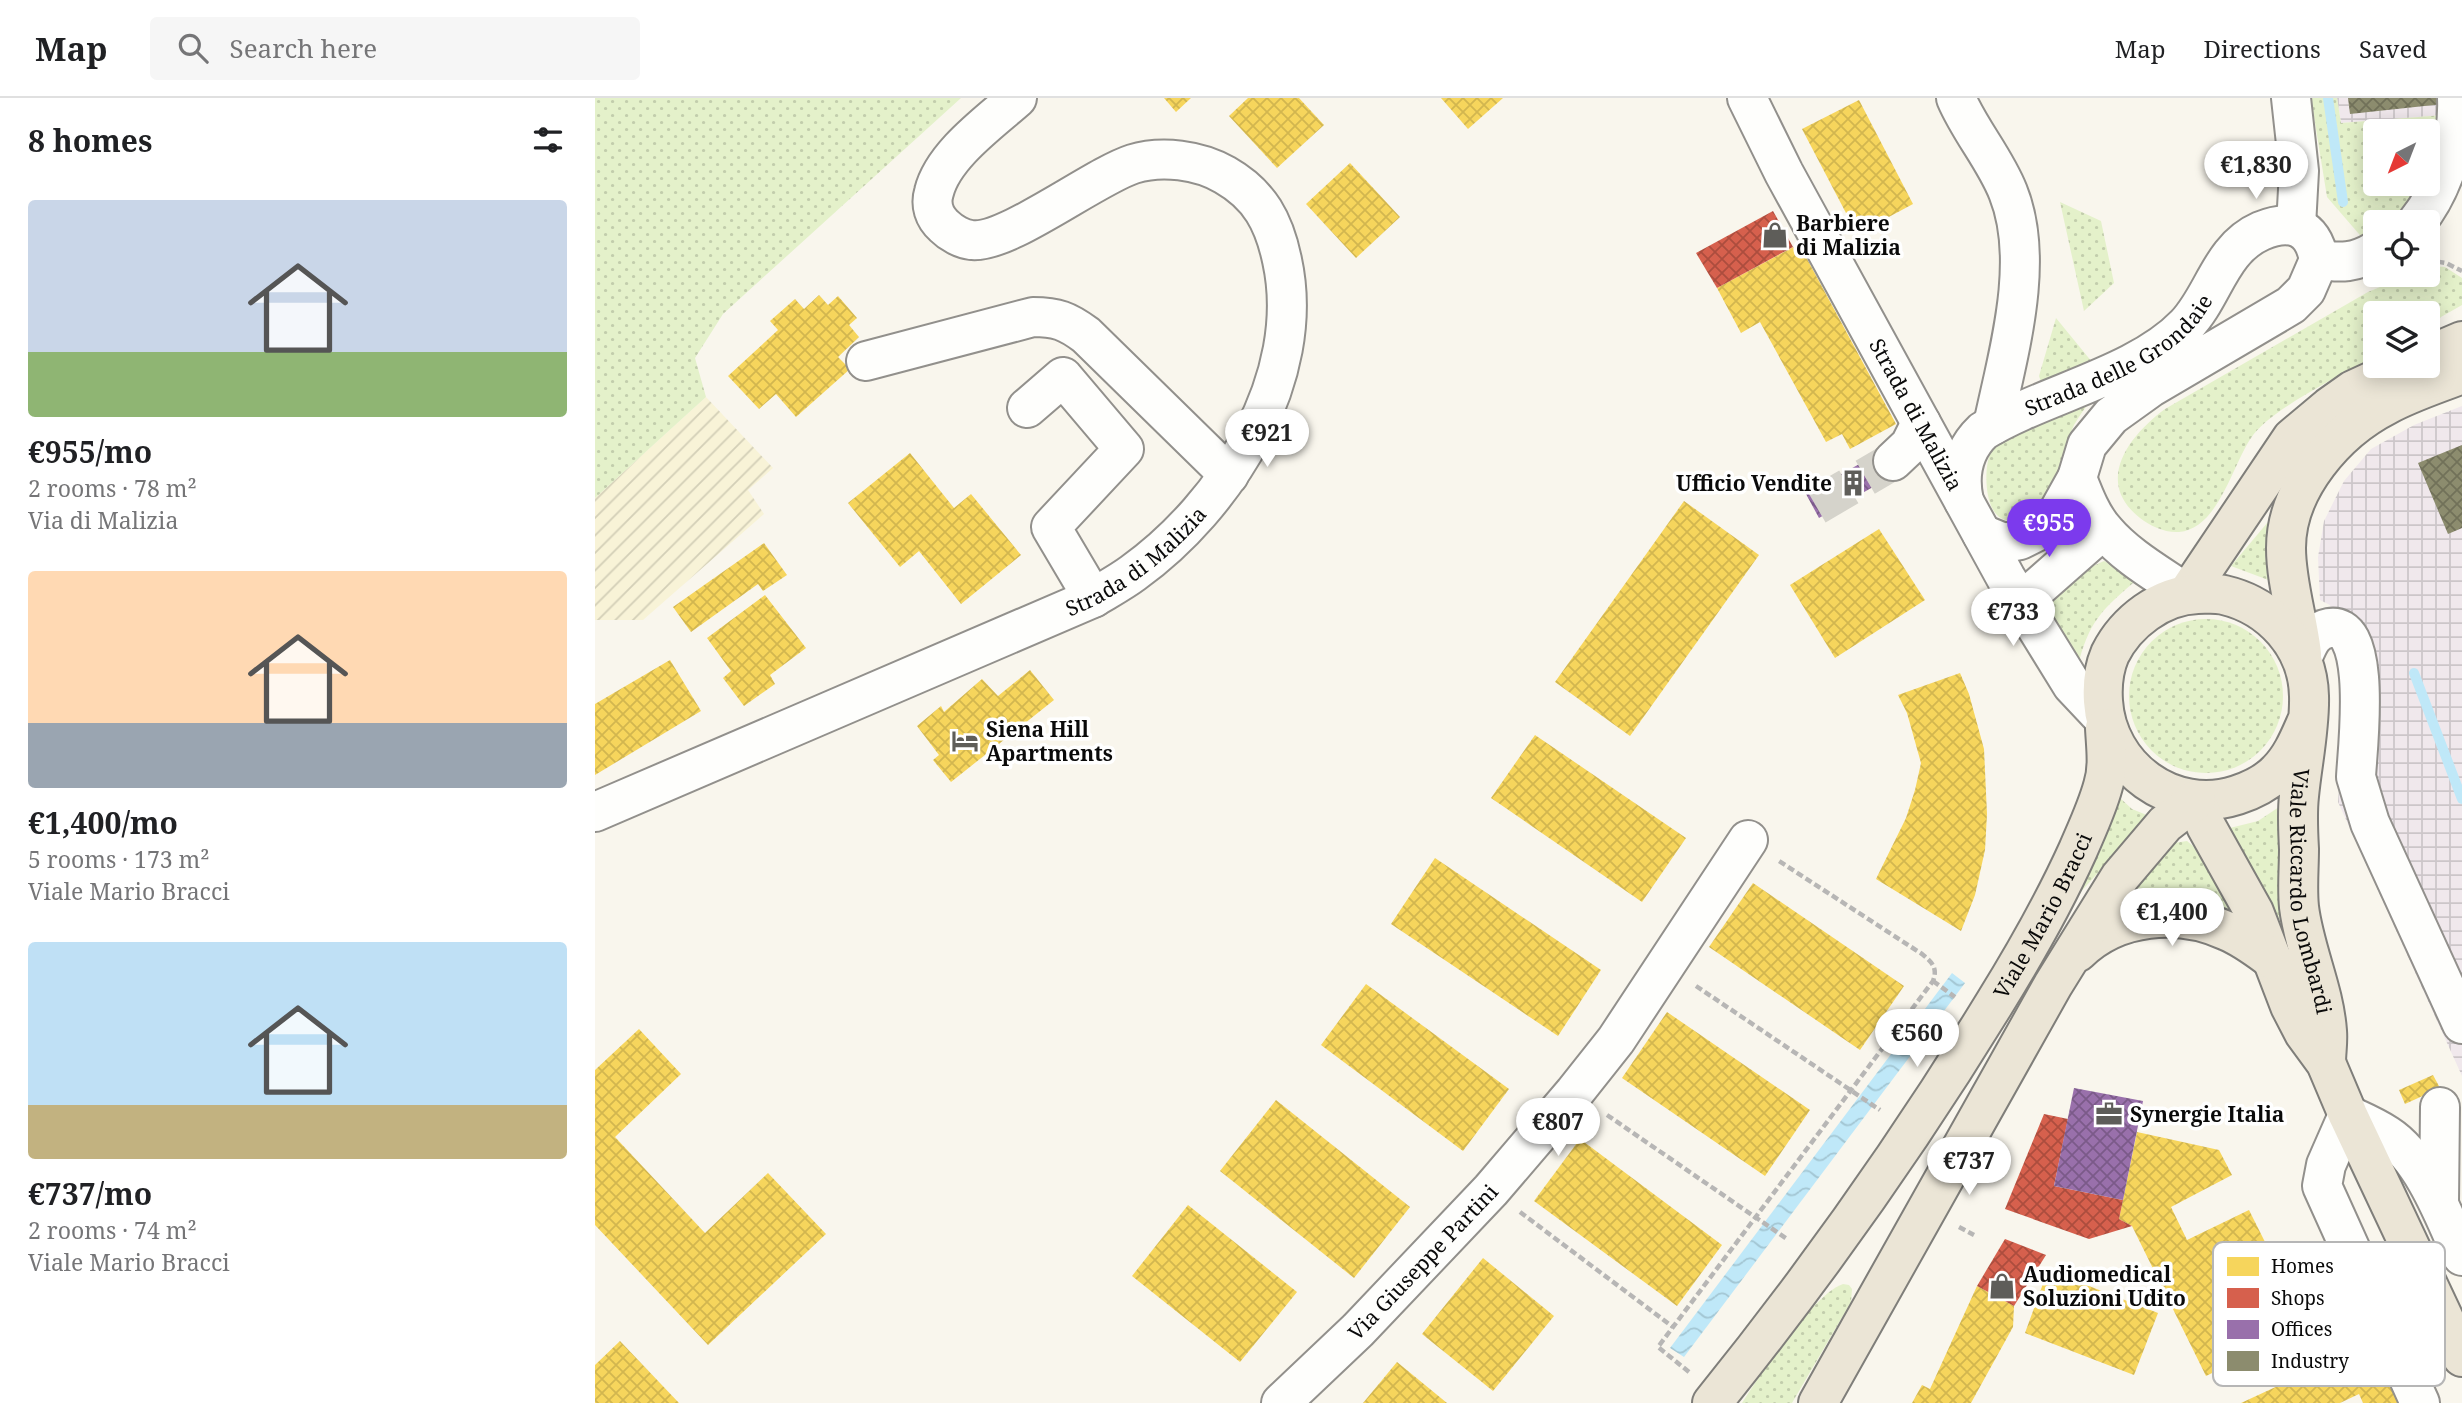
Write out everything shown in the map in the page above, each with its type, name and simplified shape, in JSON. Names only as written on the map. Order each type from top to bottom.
[{"type":"main road","points":[[2440,350],[2462,341]]},
{"type":"main road","points":[[2302,659],[2286,545],[2290,516],[2305,482],[2328,452],[2362,421],[2399,399],[2462,374]]},
{"type":"main road","points":[[2187,594],[2292,438],[2353,390],[2379,378]]},
{"type":"main road","name":"Viale Riccardo Lombardi","points":[[2307,721],[2296,748],[2278,772],[2270,778],[2253,789],[2225,799],[2196,800],[2161,790],[2138,775],[2119,753],[2104,719],[2102,687],[2110,655],[2127,628],[2151,608],[2187,594],[2222,594],[2256,606],[2284,629],[2302,659],[2307,674],[2309,697],[2307,721],[2298,800],[2299,906],[2325,1017],[2326,1063]]},
{"type":"main road","name":"Viale Mario Bracci","points":[[1712,1403],[1800,1289],[1906,1140],[1965,1052],[2019,964],[2069,870],[2095,811],[2106,774],[2104,719]]},
{"type":"main road","name":"Viale Riccardo Lombardi","points":[[2196,800],[2206,826],[2254,912],[2290,1006],[2304,1033],[2326,1063],[2408,1242]]},
{"type":"main road","name":"Viale Mario Bracci","points":[[1818,1403],[2069,961],[2120,877],[2165,824],[2196,800]]},
{"type":"main road","points":[[2069,961],[2092,939],[2112,929],[2134,921],[2159,918],[2211,924],[2250,942],[2273,960]]},
{"type":"main road","name":"Viale Riccardo Lombardi","points":[[2445,1321],[2462,1357]]},
{"type":"street","name":"Strada di Malizia","points":[[595,812],[1093,598],[1133,573],[1199,514],[1229,475],[1248,444],[1268,401],[1281,361],[1287,328],[1286,274],[1279,243],[1265,210],[1248,190],[1224,174],[1196,164],[1169,159],[1133,164],[1098,180],[997,236],[972,241],[960,237],[937,218],[933,209],[934,192],[942,174],[969,141],[1017,98]]},
{"type":"street","name":"Strada di Malizia","points":[[1747,98],[1784,173],[2020,603],[2072,685],[2104,719]]},
{"type":"street","points":[[1956,98],[2009,192],[2021,247],[2020,285],[1993,425]]},
{"type":"street","points":[[1982,534],[2004,542],[2019,540],[2040,530],[2058,512],[2077,478],[2087,445],[2111,416],[2150,388],[2291,305],[2306,290],[2319,260],[2311,236],[2296,226],[2299,170],[2291,98]]},
{"type":"street","points":[[2427,210],[2448,159],[2456,125],[2457,98]]},
{"type":"street","name":"Strada delle Grondaie","points":[[1963,501],[1961,478],[1965,456],[1975,439],[1993,425],[2112,372],[2158,347],[2174,336],[2194,316],[2225,262],[2240,245],[2259,232],[2276,226],[2296,226]]},
{"type":"street","points":[[2319,260],[2345,263],[2363,258]]},
{"type":"street","points":[[866,361],[1033,317],[1052,317],[1071,324],[1086,335],[1229,475]]},
{"type":"street","points":[[1027,408],[1063,377],[1124,449],[1051,527],[1093,598]]},
{"type":"street","points":[[1893,461],[1910,445],[1921,423]]},
{"type":"street","points":[[2077,478],[2091,511],[2103,530],[2127,552],[2187,594]]},
{"type":"street","points":[[2020,603],[2103,530]]},
{"type":"street","points":[[2302,659],[2314,635],[2322,629],[2332,627],[2341,630],[2353,647],[2361,688],[2357,758],[2359,791],[2370,823],[2462,1024]]},
{"type":"street","name":"Via Giuseppe Partini","points":[[1282,1403],[1358,1330],[1491,1190],[1574,1093],[1616,1040],[1748,840]]},
{"type":"street","points":[[2439,1205],[2440,1107]]},
{"type":"street","points":[[2347,1242],[2322,1186],[2326,1165],[2348,1115],[2388,1135],[2401,1147],[2422,1175],[2439,1205],[2462,1256]]},
{"type":"street","points":[[2412,1386],[2420,1403]]},
{"type":"path","points":[[2440,262],[2462,271]]},
{"type":"path","points":[[1690,1372],[1658,1347],[1933,981],[1935,968],[1927,958],[1748,840]]},
{"type":"path","points":[[1666,966],[1882,1111]]},
{"type":"path","points":[[1933,981],[1964,1003]]},
{"type":"path","points":[[1574,1093],[1787,1239]]},
{"type":"path","points":[[1491,1190],[1673,1327]]},
{"type":"shaded area","points":[[2337,98],[2462,98],[2444,115],[2363,119],[2363,121],[2341,123]]},
{"type":"shaded area","points":[[706,397],[773,468],[748,490],[764,514],[643,620],[595,620],[595,498]]},
{"type":"shaded area","points":[[2462,406],[2462,1076],[2338,802],[2348,660],[2330,605],[2320,600],[2318,557],[2324,521],[2344,481],[2371,449],[2414,425]]},
{"type":"green space","points":[[595,98],[961,98],[723,314],[695,358],[706,397],[595,498]]},
{"type":"green space","points":[[2311,98],[2337,98],[2341,123],[2363,121],[2363,196],[2417,196],[2406,210],[2363,210],[2363,239],[2327,197]]},
{"type":"green space","points":[[2444,115],[2440,130],[2440,119],[2392,119]]},
{"type":"green space","points":[[2060,202],[2101,221],[2114,283],[2084,311]]},
{"type":"green space","points":[[2440,267],[2462,278],[2462,305],[2440,318],[2440,301],[2363,301],[2363,363],[2290,404],[2260,427],[2244,450],[2214,508],[2193,528],[2179,532],[2158,528],[2140,518],[2126,504],[2119,489],[2118,474],[2122,459],[2129,445],[2152,420],[2165,409],[2380,287],[2440,287]]},
{"type":"green space","points":[[2056,318],[2092,362],[2046,383],[2041,382],[2039,376]]},
{"type":"green space","points":[[2092,398],[2074,425],[2057,478],[2046,497],[2016,519],[2003,519],[1996,514],[1991,506],[1987,484],[1988,462],[1993,449],[2004,439]]},
{"type":"green space","points":[[2273,516],[2271,581],[2231,566]]},
{"type":"green space","points":[[2104,561],[2138,579],[2098,618],[2086,639],[2077,669],[2044,616],[2052,597],[2059,589]]},
{"type":"green space","points":[[2206,619],[2236,624],[2261,641],[2278,666],[2283,696],[2278,726],[2261,751],[2236,768],[2206,773],[2176,768],[2151,751],[2134,726],[2129,696],[2134,666],[2151,641],[2176,624]]},
{"type":"green space","points":[[2120,798],[2132,809],[2149,816],[2078,895],[2101,847]]},
{"type":"green space","points":[[2282,805],[2281,922],[2260,881],[2226,829],[2258,821]]},
{"type":"green space","points":[[2187,841],[2193,846],[2238,918],[2114,911],[2174,843]]},
{"type":"green space","points":[[1843,1284],[1852,1289],[1851,1302],[1792,1403],[1742,1403],[1803,1319],[1817,1303]]},
{"type":"water","points":[[1952,973],[1965,983],[1684,1357],[1670,1348]]},
{"type":"building: Homes","points":[[1164,98],[1191,98],[1176,112]]},
{"type":"building: Homes","points":[[1248,98],[1299,98],[1324,125],[1277,168],[1229,116]]},
{"type":"building: Homes","points":[[1441,98],[1503,98],[1468,129]]},
{"type":"building: Homes","points":[[1859,100],[1913,204],[1857,234],[1802,129]]},
{"type":"building: Homes","points":[[1350,163],[1400,217],[1356,258],[1306,204]]},
{"type":"building: Homes","points":[[1799,244],[1896,424],[1850,449],[1842,434],[1826,442],[1760,322],[1741,333],[1717,288]]},
{"type":"building: Homes","points":[[819,295],[828,305],[838,296],[857,318],[849,325],[859,337],[838,357],[850,369],[796,417],[776,394],[759,409],[728,376],[778,330],[770,321],[795,299],[804,309]]},
{"type":"building: Homes","points":[[910,453],[954,508],[971,494],[1021,555],[961,604],[919,551],[900,567],[848,503]]},
{"type":"building: Homes","points":[[1684,501],[1759,555],[1630,736],[1555,682]]},
{"type":"building: Homes","points":[[1879,529],[1925,600],[1835,658],[1790,585]]},
{"type":"building: Homes","points":[[764,543],[787,575],[763,591],[758,584],[691,632],[673,607]]},
{"type":"building: Homes","points":[[765,595],[806,648],[770,675],[775,684],[744,706],[723,678],[731,671],[707,638]]},
{"type":"building: Homes","points":[[670,660],[701,711],[595,775],[595,704]]},
{"type":"building: Homes","name":"Siena Hill Apartments","points":[[1030,670],[1054,700],[951,782],[933,760],[939,755],[917,726],[941,706],[944,712],[982,679],[998,696]]},
{"type":"building: Homes","points":[[1960,673],[1969,694],[1984,749],[1987,814],[1985,850],[1975,895],[1961,931],[1876,879],[1906,818],[1921,763],[1907,713],[1898,695]]},
{"type":"building: Homes","points":[[1535,735],[1686,838],[1642,902],[1491,798]]},
{"type":"building: Homes","points":[[1435,858],[1601,970],[1558,1036],[1391,924]]},
{"type":"building: Homes","points":[[1753,883],[1904,986],[1860,1050],[1709,947]]},
{"type":"building: Homes","points":[[1366,984],[1509,1089],[1463,1151],[1321,1045]]},
{"type":"building: Homes","points":[[1667,1012],[1810,1110],[1765,1176],[1622,1078]]},
{"type":"building: Homes","points":[[639,1029],[681,1074],[615,1137],[705,1233],[768,1173],[826,1234],[708,1345],[595,1225],[595,1070]]},
{"type":"building: Homes","points":[[2433,1075],[2440,1088],[2405,1104],[2399,1090]]},
{"type":"building: Homes","points":[[1276,1100],[1410,1207],[1354,1278],[1220,1171]]},
{"type":"building: Homes","points":[[2137,1132],[2219,1150],[2232,1175],[2171,1207],[2187,1240],[2249,1210],[2265,1242],[2213,1242],[2213,1373],[2206,1376],[2132,1226],[2119,1219]]},
{"type":"building: Homes","points":[[1580,1139],[1722,1245],[1677,1306],[1534,1201]]},
{"type":"building: Homes","points":[[1188,1205],[1297,1292],[1240,1362],[1132,1276]]},
{"type":"building: Homes","points":[[1483,1258],[1554,1316],[1493,1391],[1422,1334]]},
{"type":"building: Homes","points":[[2048,1270],[2158,1313],[2134,1375],[2025,1333]]},
{"type":"building: Homes","points":[[1977,1286],[2014,1306],[2013,1327],[1971,1403],[1912,1403],[1922,1385],[1930,1389]]},
{"type":"building: Homes","points":[[620,1341],[679,1403],[595,1403],[595,1365]]},
{"type":"building: Homes","points":[[1397,1362],[1447,1403],[1363,1403]]},
{"type":"building: Homes","points":[[2278,1386],[2391,1386],[2399,1403],[2363,1403],[2359,1394],[2340,1403],[2241,1403]]},
{"type":"building: Shops","points":[[1773,211],[1793,247],[1717,288],[1696,253]]},
{"type":"building: Shops","points":[[2044,1114],[2068,1119],[2054,1186],[2123,1200],[2119,1219],[2132,1226],[2089,1239],[2005,1209]]},
{"type":"building: Shops","points":[[2005,1239],[2046,1255],[2014,1306],[1977,1286]]},
{"type":"building: Offices","name":"Ufficio Vendite","points":[[1886,449],[1899,472],[1819,518],[1806,494]]},
{"type":"building: Offices","points":[[2074,1088],[2143,1101],[2123,1200],[2054,1186]]},
{"type":"building: Industry","points":[[2348,98],[2442,98],[2443,104],[2350,114]]},
{"type":"building: Industry","points":[[2462,445],[2462,528],[2448,534],[2418,463]]},
{"type":"waterway","points":[[2328,98],[2343,202]]},
{"type":"waterway","points":[[2414,673],[2462,799]]},
{"type":"tunnel","points":[[1816,506],[1893,461]]},
{"type":"place","name":"Barbiere di Malizia","points":[[1775,235]]},
{"type":"place","name":"Ufficio Vendite","points":[[1853,483]]},
{"type":"place","name":"Siena Hill Apartments","points":[[965,741]]},
{"type":"place","name":"Synergie Italia","points":[[2109,1114]]},
{"type":"place","name":"Audiomedical Soluzioni Udito","points":[[2002,1286]]}]
